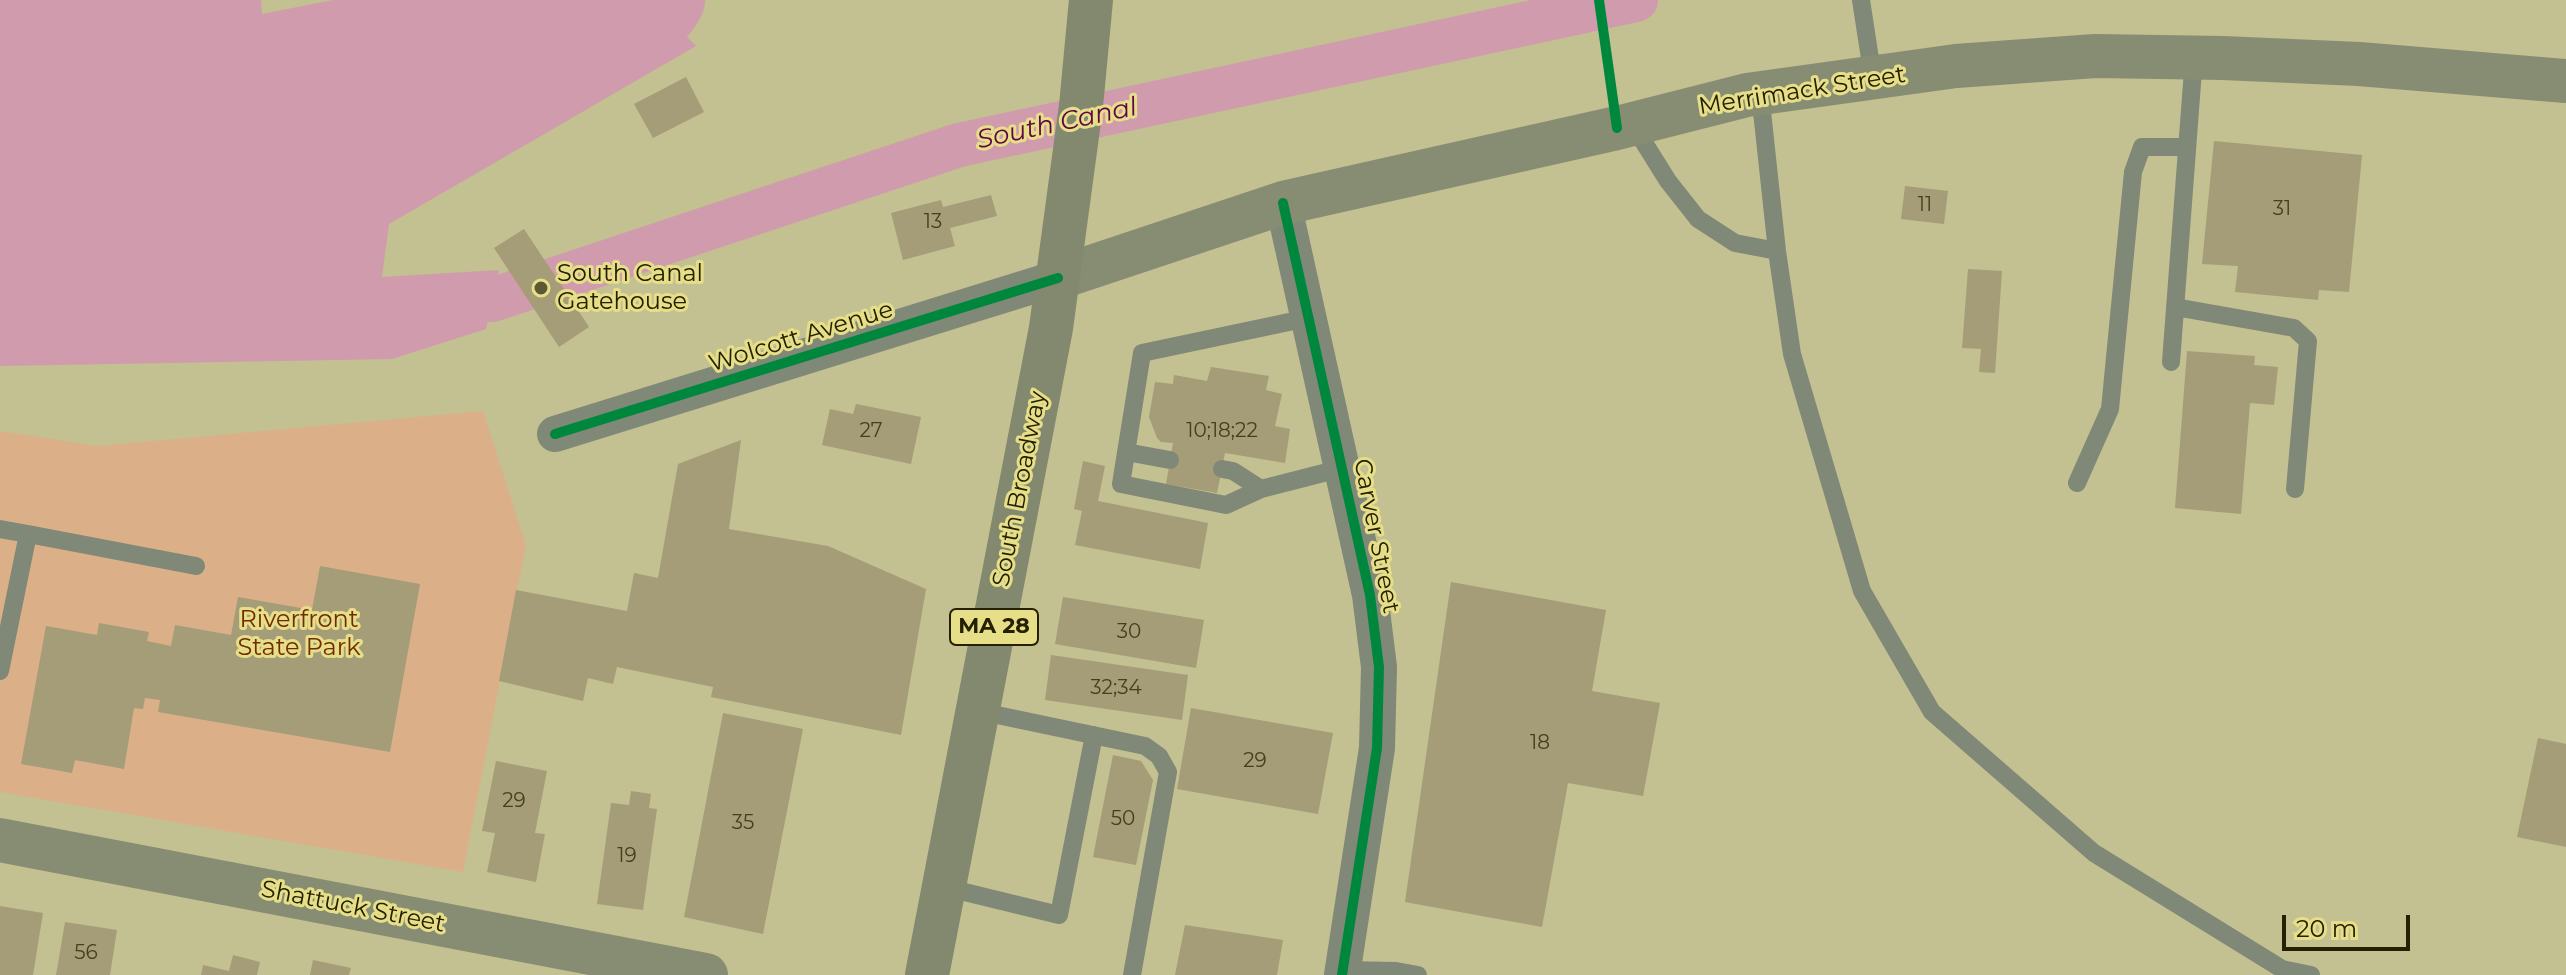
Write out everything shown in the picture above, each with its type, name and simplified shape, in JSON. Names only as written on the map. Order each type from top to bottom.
[{"type":"main road","name":"South Broadway","points":[[927,975],[1051,328],[1068,210],[1091,0]]},
{"type":"main road","name":"Merrimack Street","points":[[1058,278],[1283,203],[1760,93],[1956,66],[2080,57],[2194,57],[2359,64],[2566,81]]},
{"type":"main road","name":"Shattuck Street","points":[[0,840],[655,970],[706,975]]},
{"type":"street","name":"Carver Street","points":[[1283,203],[1370,595],[1379,667],[1377,748],[1342,973]]},
{"type":"street","name":"Wolcott Avenue","points":[[555,434],[1058,278]]},
{"type":"lane","points":[[1861,0],[1873,78]]},
{"type":"lane","points":[[2171,362],[2194,57]]},
{"type":"lane","points":[[1760,93],[1792,354],[1862,591],[1932,712],[2094,853],[2282,969],[2311,975]]},
{"type":"lane","points":[[1632,124],[1668,181],[1698,219],[1735,243],[1777,251]]},
{"type":"lane","points":[[2077,483],[2110,409],[2133,172],[2142,147],[2187,147]]},
{"type":"lane","points":[[2175,307],[2294,328],[2308,341],[2295,489]]},
{"type":"lane","points":[[1308,318],[1142,353],[1121,484],[1226,505],[1261,489],[1343,468]]},
{"type":"lane","points":[[1126,452],[1170,460]]},
{"type":"lane","points":[[1222,469],[1233,471],[1261,489]]},
{"type":"lane","points":[[0,529],[196,566]]},
{"type":"lane","points":[[0,671],[28,534]]},
{"type":"lane","points":[[978,711],[1145,746],[1159,756],[1168,772],[1132,975]]},
{"type":"lane","points":[[944,887],[1059,915],[1094,735]]},
{"type":"lane","points":[[1342,973],[1396,971],[1418,975]]},
{"type":"green space","name":"Riverfront State Park","points":[[483,411],[526,545],[463,872],[0,792],[0,431],[98,446]]},
{"type":"shaded area","points":[[0,0],[261,0],[262,14],[333,0],[650,0],[696,46],[389,224],[382,277],[499,270],[486,329],[392,359],[0,366]]},
{"type":"building","points":[[686,77],[704,112],[653,138],[634,104]]},
{"type":"building","points":[[2214,141],[2362,155],[2349,292],[2319,290],[2318,300],[2235,292],[2238,266],[2202,264]]},
{"type":"building","points":[[1905,186],[1948,191],[1944,224],[1901,219]]},
{"type":"building","points":[[991,195],[997,216],[950,228],[955,246],[903,260],[891,213],[941,200],[943,207]]},
{"type":"building","name":"South Canal Gatehouse","points":[[524,229],[589,327],[559,347],[494,248]]},
{"type":"building","points":[[1968,269],[2002,271],[1995,373],[1979,372],[1981,349],[1962,348]]},
{"type":"building","points":[[2187,351],[2255,356],[2254,365],[2278,367],[2274,405],[2250,403],[2241,514],[2175,508]]},
{"type":"building","points":[[1211,367],[1269,376],[1266,390],[1282,394],[1275,426],[1290,429],[1285,463],[1225,453],[1217,493],[1166,484],[1173,443],[1161,442],[1157,438],[1149,417],[1155,382],[1173,384],[1174,375],[1207,381]]},
{"type":"building","points":[[856,404],[921,417],[911,464],[822,445],[830,409],[853,414]]},
{"type":"building","points":[[741,440],[729,529],[828,546],[926,589],[901,735],[711,697],[713,687],[617,667],[613,684],[588,678],[583,701],[499,681],[516,590],[627,611],[634,573],[658,578],[678,464]]},
{"type":"building","points":[[1083,461],[1105,466],[1098,501],[1208,523],[1200,569],[1075,545],[1082,511],[1074,509]]},
{"type":"building","points":[[320,566],[420,584],[390,752],[158,712],[160,700],[145,698],[143,709],[134,708],[124,769],[75,760],[72,773],[21,764],[46,626],[97,635],[99,623],[149,632],[147,641],[171,646],[175,625],[231,635],[238,597],[312,610]]},
{"type":"building","points":[[1451,582],[1606,610],[1592,691],[1660,703],[1643,796],[1568,783],[1542,927],[1405,902]]},
{"type":"building","points":[[1063,597],[1204,620],[1196,668],[1055,644]]},
{"type":"building","points":[[1051,655],[1188,675],[1182,720],[1045,700]]},
{"type":"building","points":[[1191,708],[1333,733],[1318,814],[1177,789]]},
{"type":"building","points":[[723,713],[803,729],[763,934],[684,917]]},
{"type":"building","points":[[2538,738],[2566,744],[2566,847],[2517,837]]},
{"type":"building","points":[[1113,755],[1141,761],[1153,780],[1136,865],[1093,857]]},
{"type":"building","points":[[496,761],[547,771],[535,833],[545,834],[536,882],[487,872],[495,833],[482,831]]},
{"type":"building","points":[[631,791],[651,794],[649,808],[657,809],[643,910],[597,904],[611,803],[629,805]]},
{"type":"building","points":[[0,906],[43,913],[33,975],[0,975]]},
{"type":"building","points":[[65,922],[117,930],[110,975],[56,975]]},
{"type":"building","points":[[1185,925],[1283,940],[1277,975],[1175,975]]},
{"type":"building","points":[[233,955],[260,962],[257,975],[201,975],[203,965],[229,971]]},
{"type":"building","points":[[313,960],[351,968],[349,975],[310,975]]},
{"type":"waterway","points":[[661,9],[667,0]]},
{"type":"waterway","name":"South Canal","points":[[492,300],[959,145],[1636,0]]},
{"type":"cycle path","points":[[1599,0],[1617,128]]},
{"type":"cycle path","points":[[1283,203],[1370,595],[1379,667],[1377,748],[1342,975]]},
{"type":"cycle path","points":[[555,434],[1058,278]]},
{"type":"place","name":"South Canal Gatehouse","points":[[541,288]]}]
